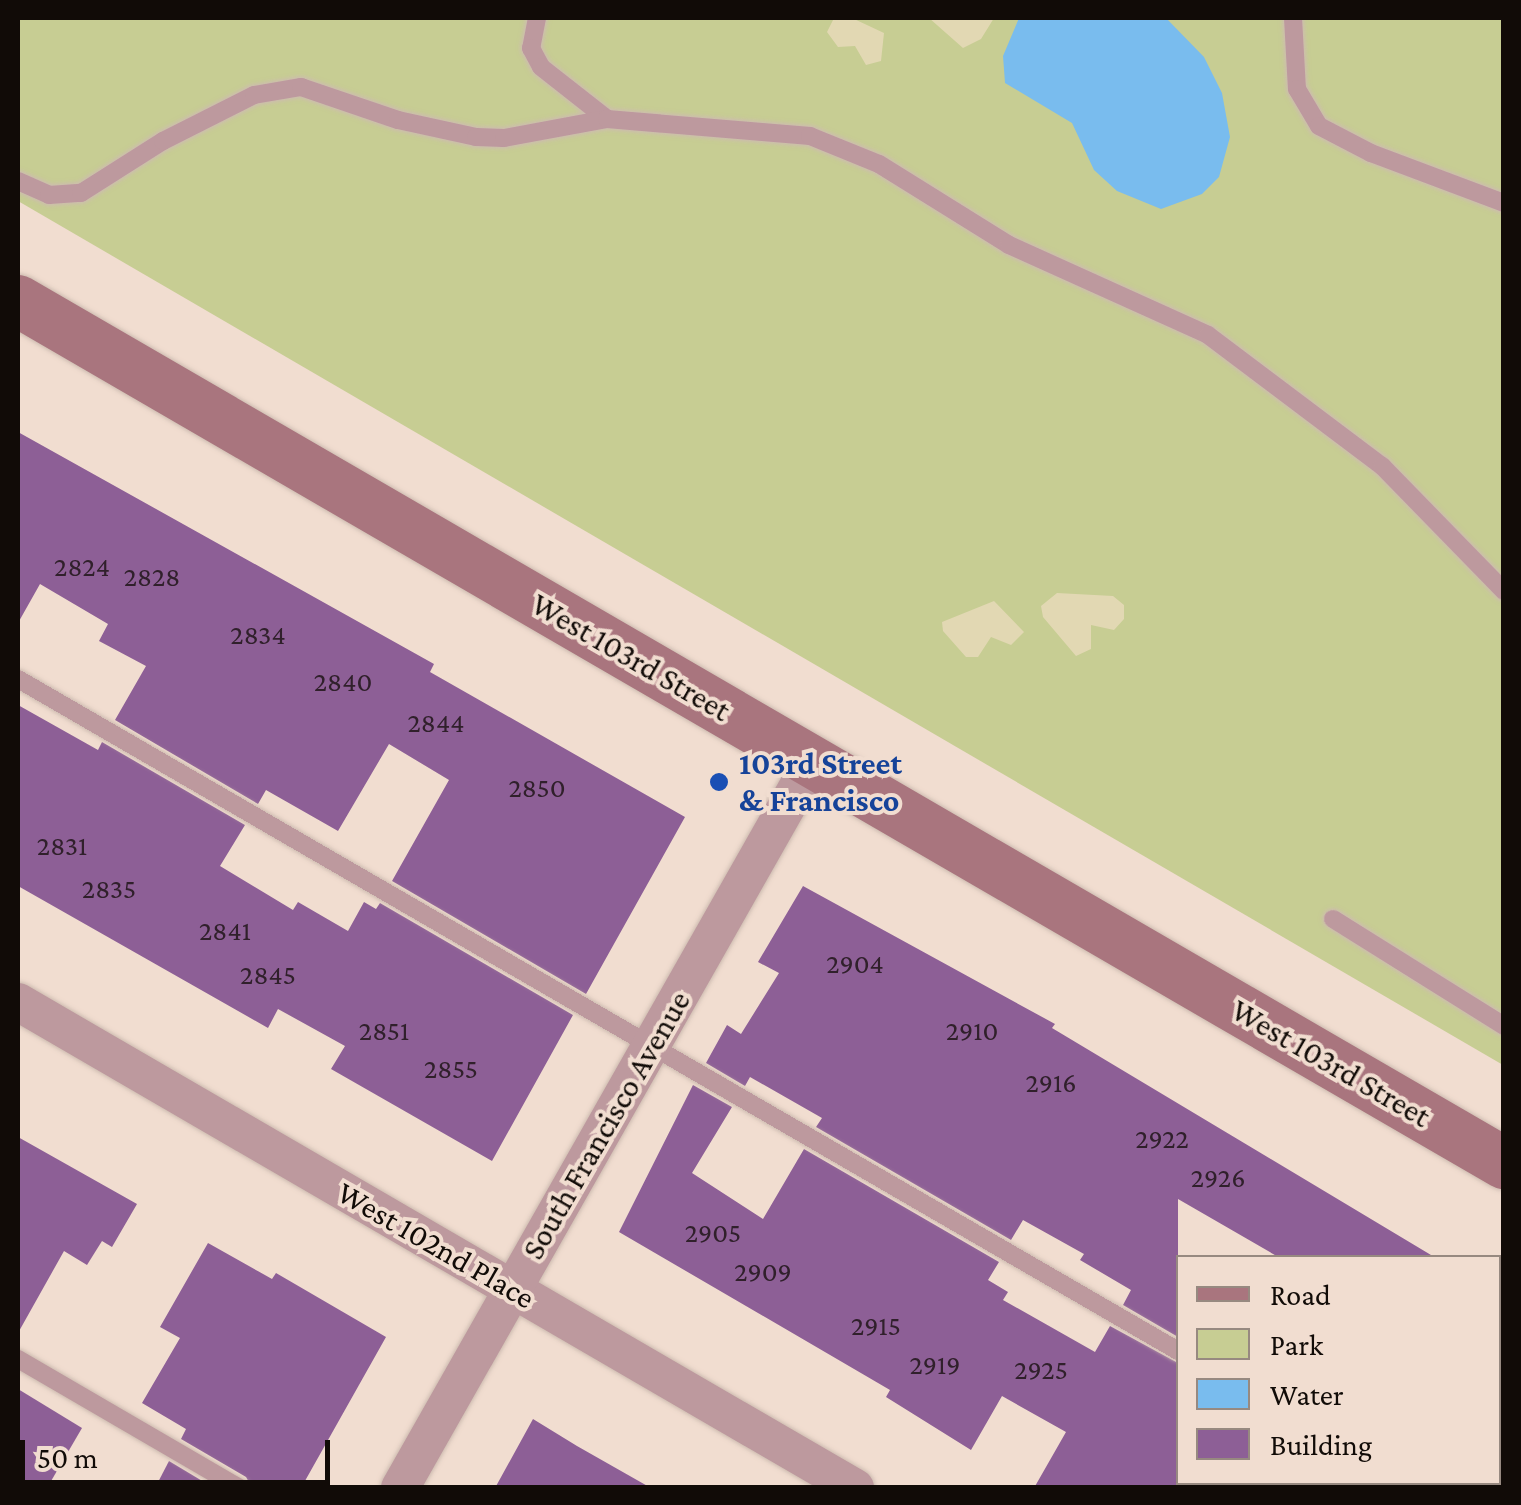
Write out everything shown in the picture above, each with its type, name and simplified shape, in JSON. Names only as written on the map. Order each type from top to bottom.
[{"type":"main road","name":"West 103rd Street","points":[[18,301],[1504,1163]]},
{"type":"street","name":"South Francisco Avenue","points":[[400,1488],[812,762]]},
{"type":"street","name":"West 102nd Place","points":[[18,1002],[855,1488]]},
{"type":"lane","points":[[538,18],[530,48],[541,67],[607,119]]},
{"type":"lane","points":[[1293,18],[1297,89],[1319,126],[1371,153],[1504,203]]},
{"type":"lane","points":[[18,181],[48,195],[81,193],[163,140],[277,89],[317,89],[398,120],[476,136],[519,136],[607,119],[769,130],[843,147],[1009,245],[1174,316],[1258,370],[1382,466],[1504,592]]},
{"type":"lane","points":[[18,679],[1176,1350]]},
{"type":"lane","points":[[1334,919],[1504,1026]]},
{"type":"lane","points":[[18,1360],[240,1488]]},
{"type":"green space","points":[[18,18],[1503,18],[1503,1065],[18,201]]},
{"type":"sand","points":[[834,18],[852,18],[884,33],[881,61],[866,65],[855,46],[838,47],[827,32]]},
{"type":"sand","points":[[929,18],[994,18],[981,39],[963,48]]},
{"type":"sand","points":[[1057,593],[1113,596],[1124,605],[1124,619],[1114,630],[1091,625],[1091,649],[1076,656],[1043,617],[1041,606]]},
{"type":"sand","points":[[994,601],[1024,632],[1011,645],[991,637],[978,657],[966,657],[943,631],[942,622]]},
{"type":"water","points":[[1019,18],[1166,18],[1204,57],[1222,93],[1230,137],[1219,177],[1202,194],[1161,209],[1117,191],[1094,170],[1072,123],[1005,83],[1003,56]]},
{"type":"building","points":[[18,432],[434,664],[430,672],[685,817],[586,994],[392,881],[449,780],[389,744],[338,831],[266,790],[258,804],[115,720],[146,666],[99,641],[108,624],[40,584],[18,623]]},
{"type":"building","points":[[18,705],[98,750],[102,742],[245,825],[220,866],[293,910],[298,902],[348,931],[364,902],[376,909],[380,903],[573,1015],[492,1161],[331,1069],[345,1046],[278,1009],[268,1028],[18,886]]},
{"type":"building","points":[[803,886],[1055,1024],[1052,1028],[1431,1255],[1275,1255],[1178,1199],[1176,1336],[1123,1305],[1131,1290],[1080,1260],[1084,1254],[1023,1220],[1011,1240],[816,1127],[822,1118],[750,1077],[745,1086],[706,1063],[727,1025],[741,1034],[779,973],[758,962]]},
{"type":"building","points":[[693,1085],[732,1107],[692,1173],[763,1219],[804,1149],[999,1262],[988,1280],[1008,1292],[1003,1300],[1095,1352],[1110,1326],[1176,1362],[1178,1488],[1034,1488],[1066,1432],[1002,1396],[971,1450],[886,1397],[890,1390],[619,1232]]},
{"type":"building","points":[[18,1137],[137,1204],[112,1247],[102,1241],[87,1265],[64,1251],[18,1333]]},
{"type":"building","points":[[208,1243],[272,1279],[276,1273],[386,1337],[301,1488],[252,1488],[246,1477],[181,1439],[186,1429],[142,1403],[180,1338],[160,1327]]},
{"type":"building","points":[[18,1389],[82,1428],[47,1488],[18,1488]]},
{"type":"building","points":[[533,1419],[577,1446],[651,1488],[495,1488]]},
{"type":"building","points":[[169,1461],[214,1488],[155,1488]]},
{"type":"place","name":"103rd Street & Francisco","points":[[719,782]]}]
